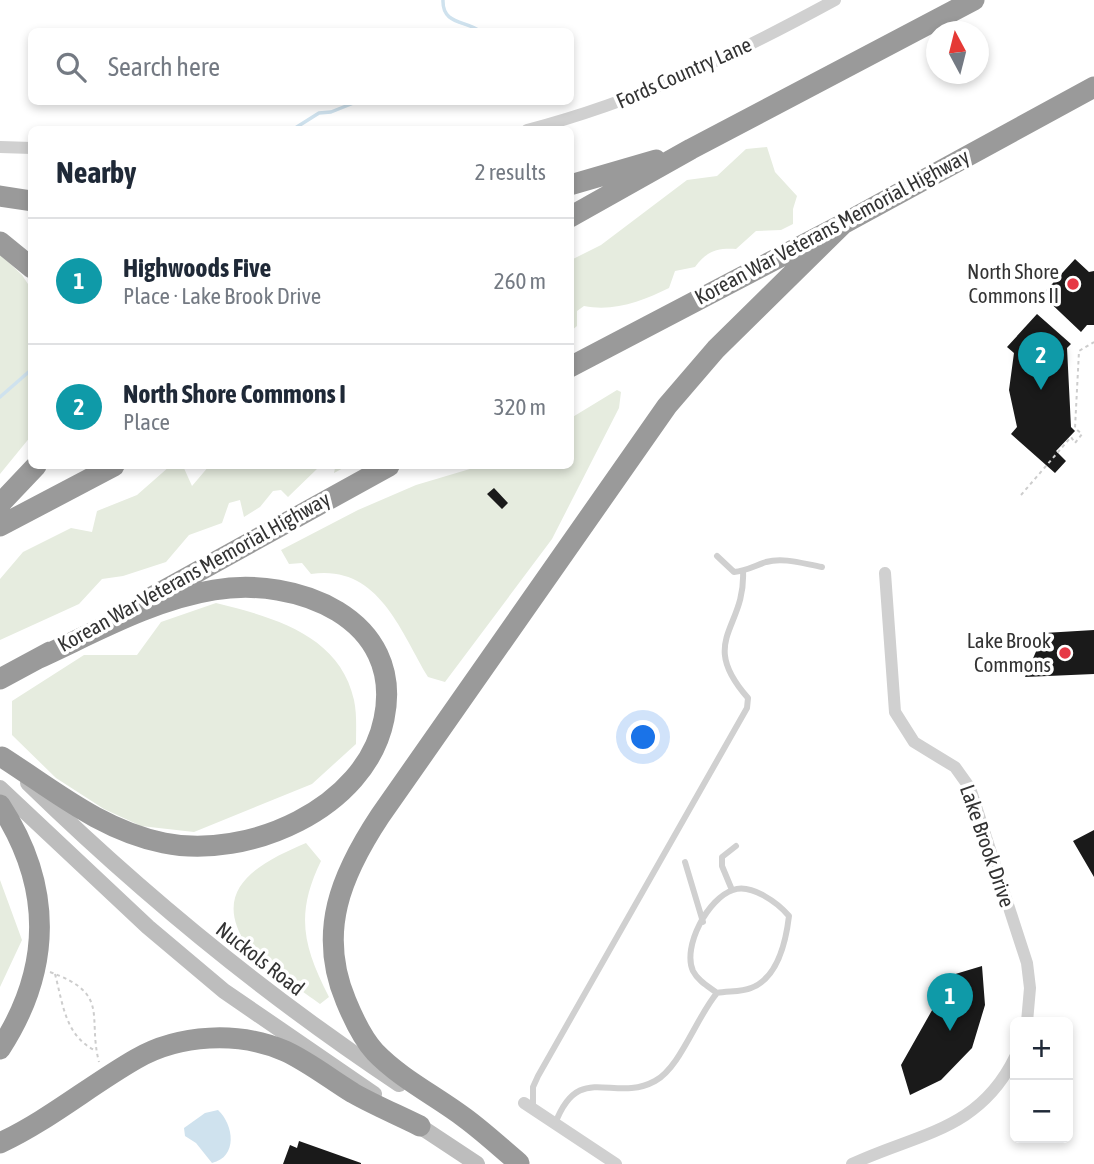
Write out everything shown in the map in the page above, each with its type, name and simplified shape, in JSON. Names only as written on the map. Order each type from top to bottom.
[{"type":"highway","points":[[574,216],[691,149],[974,0]]},
{"type":"highway","name":"Korean War Veterans Memorial Highway","points":[[574,365],[843,225],[1094,87]]},
{"type":"highway","points":[[574,184],[691,149]]},
{"type":"highway","points":[[0,196],[28,200]]},
{"type":"highway","points":[[519,1163],[466,1118],[393,1068],[373,1050],[360,1031],[342,993],[335,963],[334,920],[345,876],[358,849],[388,805],[674,397],[724,341],[843,225]]},
{"type":"highway","points":[[0,242],[28,265]]},
{"type":"highway","points":[[0,504],[33,469]]},
{"type":"highway","points":[[0,526],[108,469]]},
{"type":"highway","name":"Korean War Veterans Memorial Highway","points":[[0,679],[384,469]]},
{"type":"highway","points":[[1,756],[77,809],[104,823],[162,842],[226,846],[276,832],[333,797],[371,753],[384,718],[387,700],[383,670],[364,634],[329,605],[279,589],[229,588],[192,594],[147,609],[37,659]]},
{"type":"highway","points":[[0,805],[24,851],[34,881],[45,970],[0,1049]]},
{"type":"highway","points":[[0,1143],[61,1110],[136,1059],[162,1047],[187,1041],[236,1039],[283,1051],[354,1093],[419,1126]]},
{"type":"main road","name":"Nuckols Road","points":[[1,756],[152,898],[247,977],[319,1031],[519,1163]]},
{"type":"main road","points":[[0,788],[148,927],[224,990],[477,1164]]},
{"type":"street","name":"Fords Country Lane","points":[[542,126],[582,115],[668,84],[835,0]]},
{"type":"street","points":[[0,147],[28,148]]},
{"type":"street","name":"Lake Brook Drive","points":[[885,573],[895,712],[914,742],[955,767],[971,788],[1027,962],[1030,988],[1027,1017]]},
{"type":"street","points":[[852,1164],[960,1121],[998,1086],[1010,1066]]},
{"type":"street","points":[[529,1106],[616,1164]]},
{"type":"lane","points":[[717,556],[734,572],[765,562],[786,560],[822,567]]},
{"type":"lane","points":[[529,1106],[538,1076],[747,708],[748,698],[728,672],[723,652],[735,612],[744,593],[743,571]]},
{"type":"lane","points":[[732,890],[722,866],[722,857],[736,846]]},
{"type":"lane","points":[[685,862],[703,922]]},
{"type":"lane","points":[[555,1124],[562,1104],[572,1094],[593,1088],[634,1087],[658,1080],[670,1068],[706,1005],[717,993],[751,988],[766,977],[779,959],[789,916],[781,906],[746,888],[732,890],[716,902],[703,922],[690,952],[693,971],[717,993]]},
{"type":"path","points":[[1021,495],[1071,437],[1074,443],[1082,434],[1075,428],[1079,351],[1094,342]]},
{"type":"path","points":[[45,970],[72,982],[91,1000],[96,1010],[96,1051],[108,1078]]},
{"type":"path","points":[[45,970],[68,1023],[85,1045],[96,1051]]},
{"type":"shaded area","points":[[767,147],[775,172],[797,196],[793,209],[793,224],[781,230],[756,231],[736,249],[713,252],[695,267],[675,271],[669,288],[649,297],[606,308],[584,306],[577,311],[577,326],[574,328],[574,258],[601,245],[687,180],[717,176],[746,149]]},
{"type":"shaded area","points":[[0,254],[28,284],[28,440],[0,474]]},
{"type":"shaded area","points":[[617,390],[621,392],[619,408],[552,539],[445,682],[428,677],[396,621],[370,590],[354,579],[334,574],[311,574],[302,563],[289,564],[281,550],[358,510],[416,485],[470,469],[574,469],[574,416]]},
{"type":"shaded area","points":[[167,469],[184,469],[192,486],[206,469],[317,469],[288,497],[281,490],[273,491],[260,507],[244,517],[240,500],[229,503],[222,523],[189,535],[166,562],[123,576],[102,579],[79,604],[0,640],[0,579],[23,552],[71,528],[92,532],[97,511],[137,495]]},
{"type":"shaded area","points":[[216,603],[260,615],[301,632],[335,659],[346,678],[355,705],[356,744],[312,784],[194,832],[141,826],[104,809],[56,778],[12,735],[12,701],[84,655],[137,655],[161,622]]},
{"type":"shaded area","points":[[306,843],[321,861],[313,880],[305,914],[308,946],[329,997],[320,1004],[254,954],[237,927],[234,909],[236,894],[256,869]]},
{"type":"shaded area","points":[[0,880],[22,940],[0,987]]},
{"type":"water","points":[[218,1110],[227,1124],[231,1140],[226,1154],[212,1163],[196,1143],[185,1136],[184,1128],[205,1113]]},
{"type":"building","name":"North Shore Commons II","points":[[1075,259],[1089,272],[1094,271],[1094,325],[1087,325],[1081,332],[1042,295]]},
{"type":"building","points":[[1037,314],[1071,344],[1067,348],[1071,427],[1075,431],[1056,451],[1066,461],[1055,473],[1011,434],[1017,427],[1009,390],[1014,353],[1007,347]]},
{"type":"building","points":[[494,488],[508,503],[502,509],[487,494]]},
{"type":"building","name":"Lake Brook Commons","points":[[1094,630],[1094,674],[1025,677],[1044,633]]},
{"type":"building","points":[[1094,830],[1094,877],[1073,841]]},
{"type":"building","points":[[982,966],[985,1005],[972,1048],[941,1080],[910,1095],[901,1065],[952,975]]},
{"type":"building","points":[[299,1141],[361,1164],[283,1164],[290,1145],[297,1148]]},
{"type":"waterway","points":[[443,0],[444,8],[451,18],[476,28]]},
{"type":"waterway","points":[[298,126],[319,113],[331,112],[348,105]]},
{"type":"waterway","points":[[0,397],[28,372]]},
{"type":"place","name":"North Shore Commons II","points":[[1073,284]]},
{"type":"place","name":"North Shore Commons I","points":[[1041,390]]},
{"type":"place","name":"Lake Brook Commons","points":[[1065,653]]},
{"type":"place","name":"Highwoods Five","points":[[950,1031]]}]
